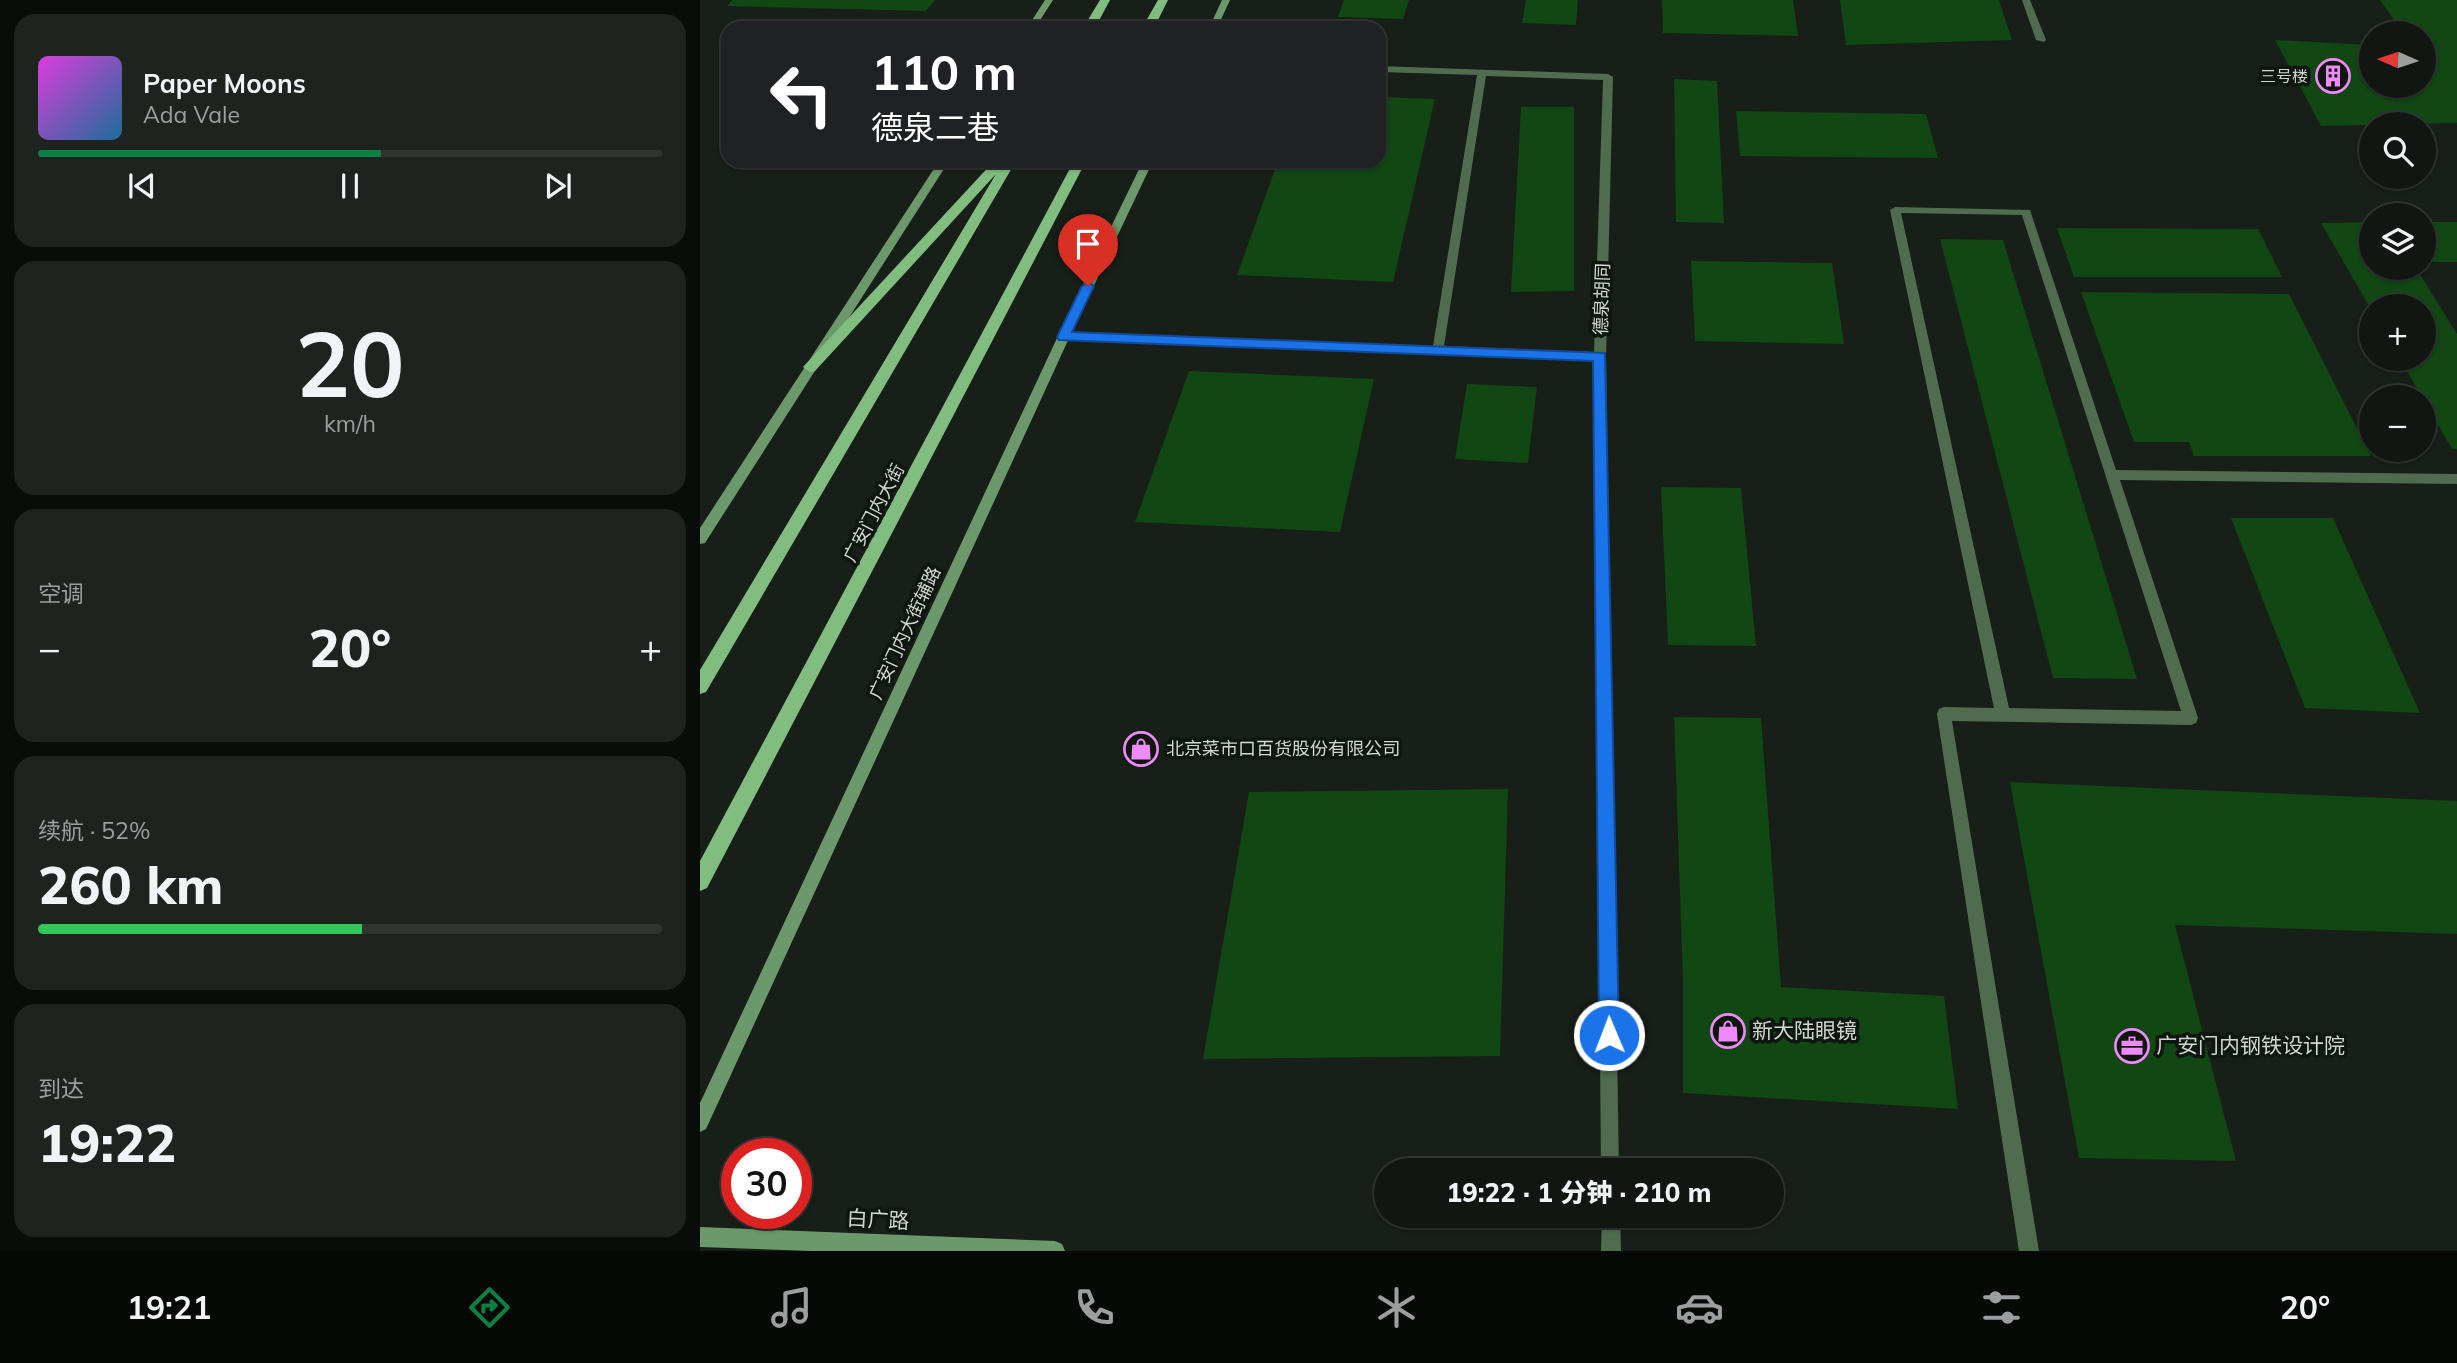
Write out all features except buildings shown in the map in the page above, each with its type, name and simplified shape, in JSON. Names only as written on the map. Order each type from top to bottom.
[{"type":"main road","points":[[1093,21],[1105,0]]},
{"type":"main road","points":[[1152,21],[1163,0]]},
{"type":"main road","points":[[810,367],[995,168]]},
{"type":"main road","points":[[700,686],[1006,168]]},
{"type":"main road","name":"广安门内大街","points":[[700,881],[1076,168]]},
{"type":"street","points":[[1036,21],[1049,0]]},
{"type":"street","points":[[1216,21],[1226,0]]},
{"type":"street","points":[[2026,0],[2041,40]]},
{"type":"street","name":"德泉胡同","points":[[1386,69],[1608,77],[1600,356],[1610,1158]]},
{"type":"street","points":[[1438,349],[1482,72]]},
{"type":"street","points":[[700,539],[939,168]]},
{"type":"street","name":"广安门内大街辅路","points":[[700,1123],[1145,168]]},
{"type":"street","points":[[2003,715],[1895,210],[2026,212],[2191,718],[2003,715],[1944,714],[2028,1251]]},
{"type":"street","points":[[1064,337],[1600,356]]},
{"type":"street","points":[[2112,475],[2457,479]]},
{"type":"street","points":[[1611,1228],[1611,1251]]},
{"type":"street","name":"白广路","points":[[700,1237],[1055,1251]]},
{"type":"place","name":"三号楼","points":[[2333,76]]},
{"type":"place","name":"北京菜市口百货股份有限公司","points":[[1141,749]]},
{"type":"place","name":"新大陆眼镜","points":[[1728,1031]]},
{"type":"place","name":"广安门内钢铁设计院","points":[[2132,1046]]},
{"type":"route","points":[[1088,286],[1064,337],[1600,356],[1609,1035]]}]
